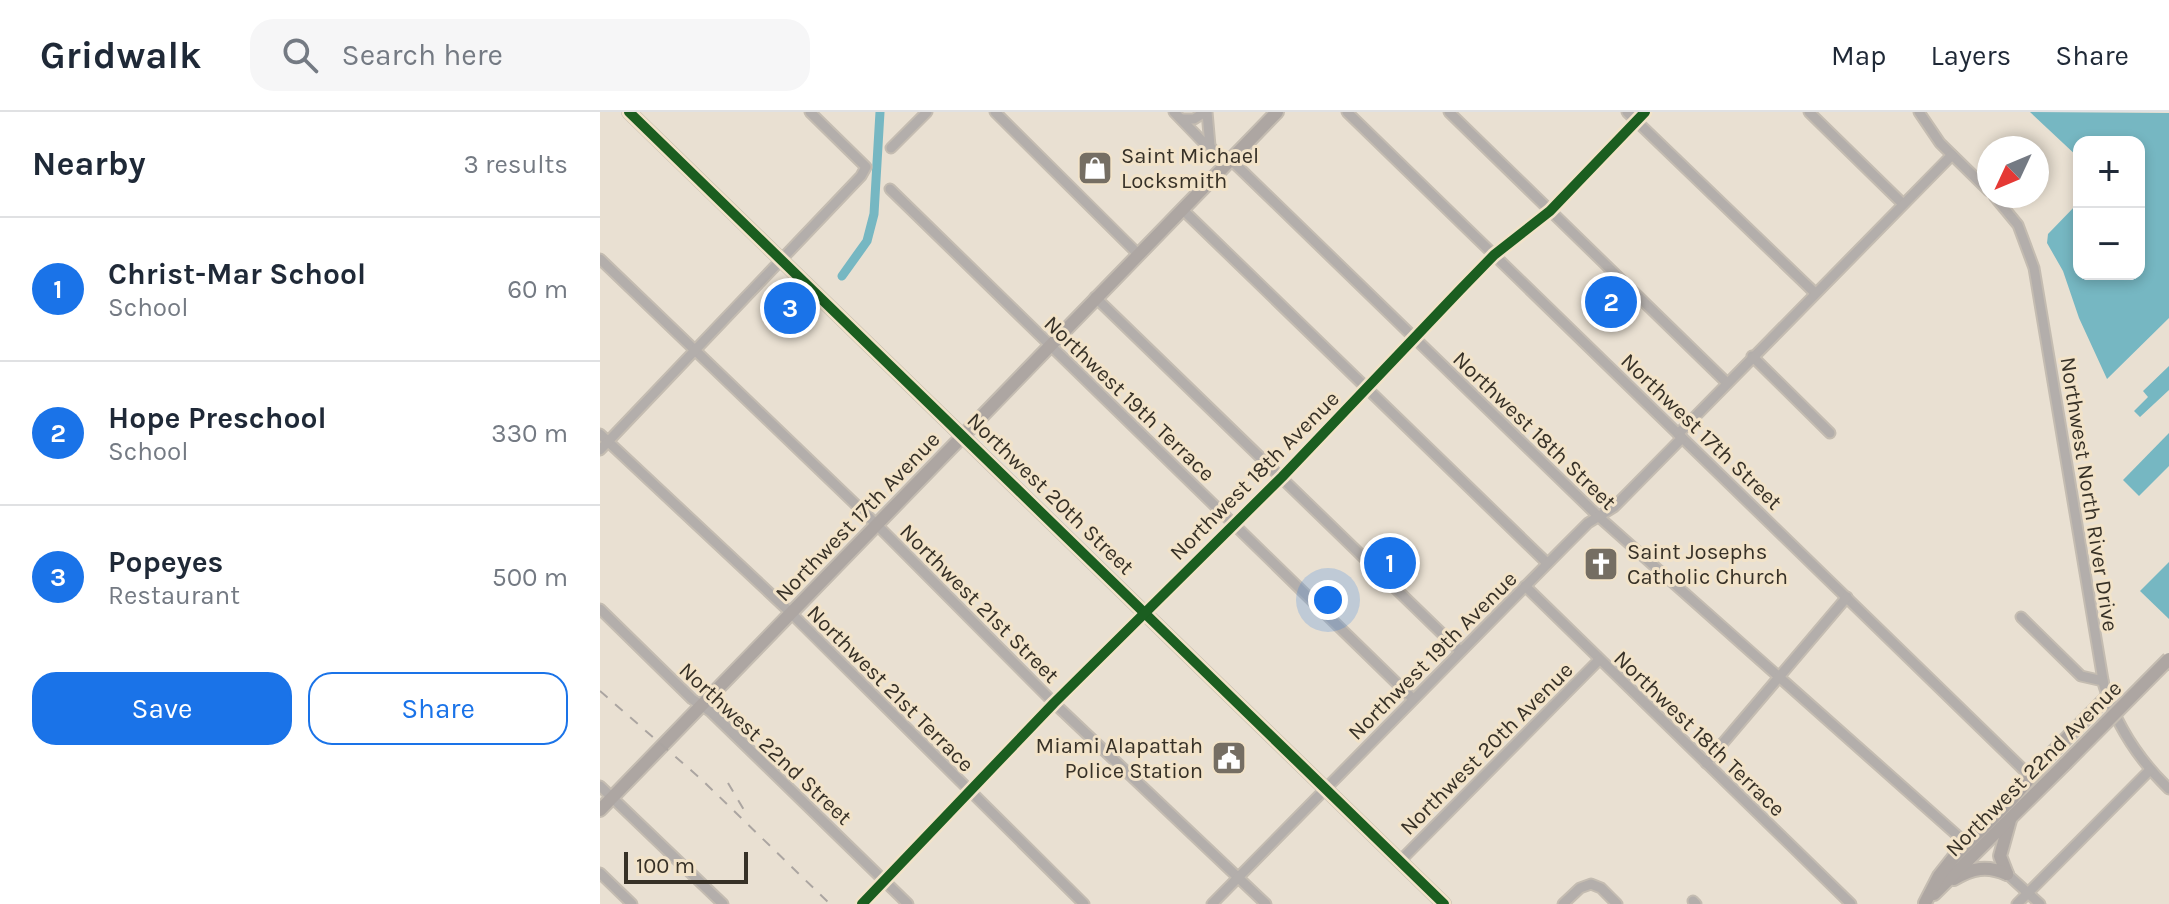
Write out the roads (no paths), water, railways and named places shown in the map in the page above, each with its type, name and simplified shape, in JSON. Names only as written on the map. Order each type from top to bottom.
[{"type":"main road","name":"Northwest 20th Street","points":[[629,112],[1444,904]]},
{"type":"main road","name":"Northwest 17th Avenue","points":[[600,810],[1277,112]]},
{"type":"main road","name":"Northwest 22nd Avenue","points":[[1925,904],[2169,659]]},
{"type":"main road","points":[[1925,904],[1939,876],[1967,844],[2108,696]]},
{"type":"main road","points":[[2007,874],[2000,856],[2010,818]]},
{"type":"main road","points":[[1944,884],[1981,868],[2007,874]]},
{"type":"street","points":[[600,450],[782,260],[866,167],[810,112]]},
{"type":"street","points":[[891,148],[927,112]]},
{"type":"street","points":[[995,112],[1138,254]]},
{"type":"street","points":[[1206,112],[1209,143],[1202,141],[1178,116],[1190,120],[1206,112]]},
{"type":"street","name":"Northwest 17th Street","points":[[1347,112],[2031,777]]},
{"type":"street","points":[[1449,112],[1726,382]]},
{"type":"street","points":[[1627,112],[1815,293]]},
{"type":"street","name":"Northwest 18th Avenue","points":[[862,904],[1054,703],[1282,477],[1494,255],[1550,211],[1645,112]]},
{"type":"street","points":[[1809,112],[1903,204]]},
{"type":"street","points":[[1919,112],[1934,135],[1977,179]]},
{"type":"street","name":"Northwest 18th Street","points":[[1209,143],[1214,153],[1228,162],[1599,517],[1967,844]]},
{"type":"street","name":"Northwest 19th Avenue","points":[[1212,904],[1547,563],[1588,523],[1614,507],[1726,382],[1952,155]]},
{"type":"street","name":"Northwest 19th Terrace","points":[[890,189],[1413,699]]},
{"type":"street","name":"Northwest North River Drive","points":[[2004,208],[2018,225],[2034,268],[2103,681],[2120,728],[2150,770],[2169,789]]},
{"type":"street","points":[[1182,209],[1547,563]]},
{"type":"street","name":"Northwest 21st Street","points":[[600,259],[876,524],[1054,703],[1266,904]]},
{"type":"street","points":[[1095,297],[1460,651]]},
{"type":"street","points":[[1752,356],[1830,433]]},
{"type":"street","name":"Northwest 21st Terrace","points":[[600,434],[791,613],[1084,904]]},
{"type":"street","name":"Northwest 18th Terrace","points":[[1525,586],[1851,904]]},
{"type":"street","points":[[1706,763],[1847,597]]},
{"type":"street","name":"Northwest 22nd Street","points":[[600,609],[908,904]]},
{"type":"street","points":[[2021,617],[2081,676],[2103,681]]},
{"type":"street","name":"Northwest 20th Avenue","points":[[1400,861],[1599,660]]},
{"type":"street","points":[[2017,904],[2150,770]]},
{"type":"street","points":[[600,786],[723,904]]},
{"type":"street","points":[[600,873],[632,904]]},
{"type":"street","points":[[2007,874],[2040,904]]},
{"type":"street","points":[[1563,904],[1586,885],[1596,885],[1617,904]]},
{"type":"water","points":[[2030,112],[2169,113],[2169,318],[2107,379],[2079,318],[2063,271],[2047,243],[2048,234],[2073,208],[2073,280],[2145,280],[2145,136],[2073,136],[2073,152]]},
{"type":"water","points":[[2169,366],[2169,390],[2140,417],[2134,411],[2148,397],[2143,391]]},
{"type":"water","points":[[2169,433],[2169,466],[2139,496],[2123,480]]},
{"type":"water","points":[[2169,562],[2169,619],[2140,591]]},
{"type":"waterway","points":[[842,276],[867,241],[874,214],[880,112]]},
{"type":"railway","points":[[600,691],[701,779],[830,904]]},
{"type":"railway","points":[[728,783],[744,810]]},
{"type":"place","name":"Saint Michael Locksmith","points":[[1095,168]]},
{"type":"place","name":"Hope Preschool","points":[[1611,302]]},
{"type":"place","name":"Popeyes","points":[[790,308]]},
{"type":"place","name":"Christ-Mar School","points":[[1390,563]]},
{"type":"place","name":"Saint Josephs Catholic Church","points":[[1601,564]]},
{"type":"place","name":"Miami Alapattah Police Station","points":[[1229,758]]}]
